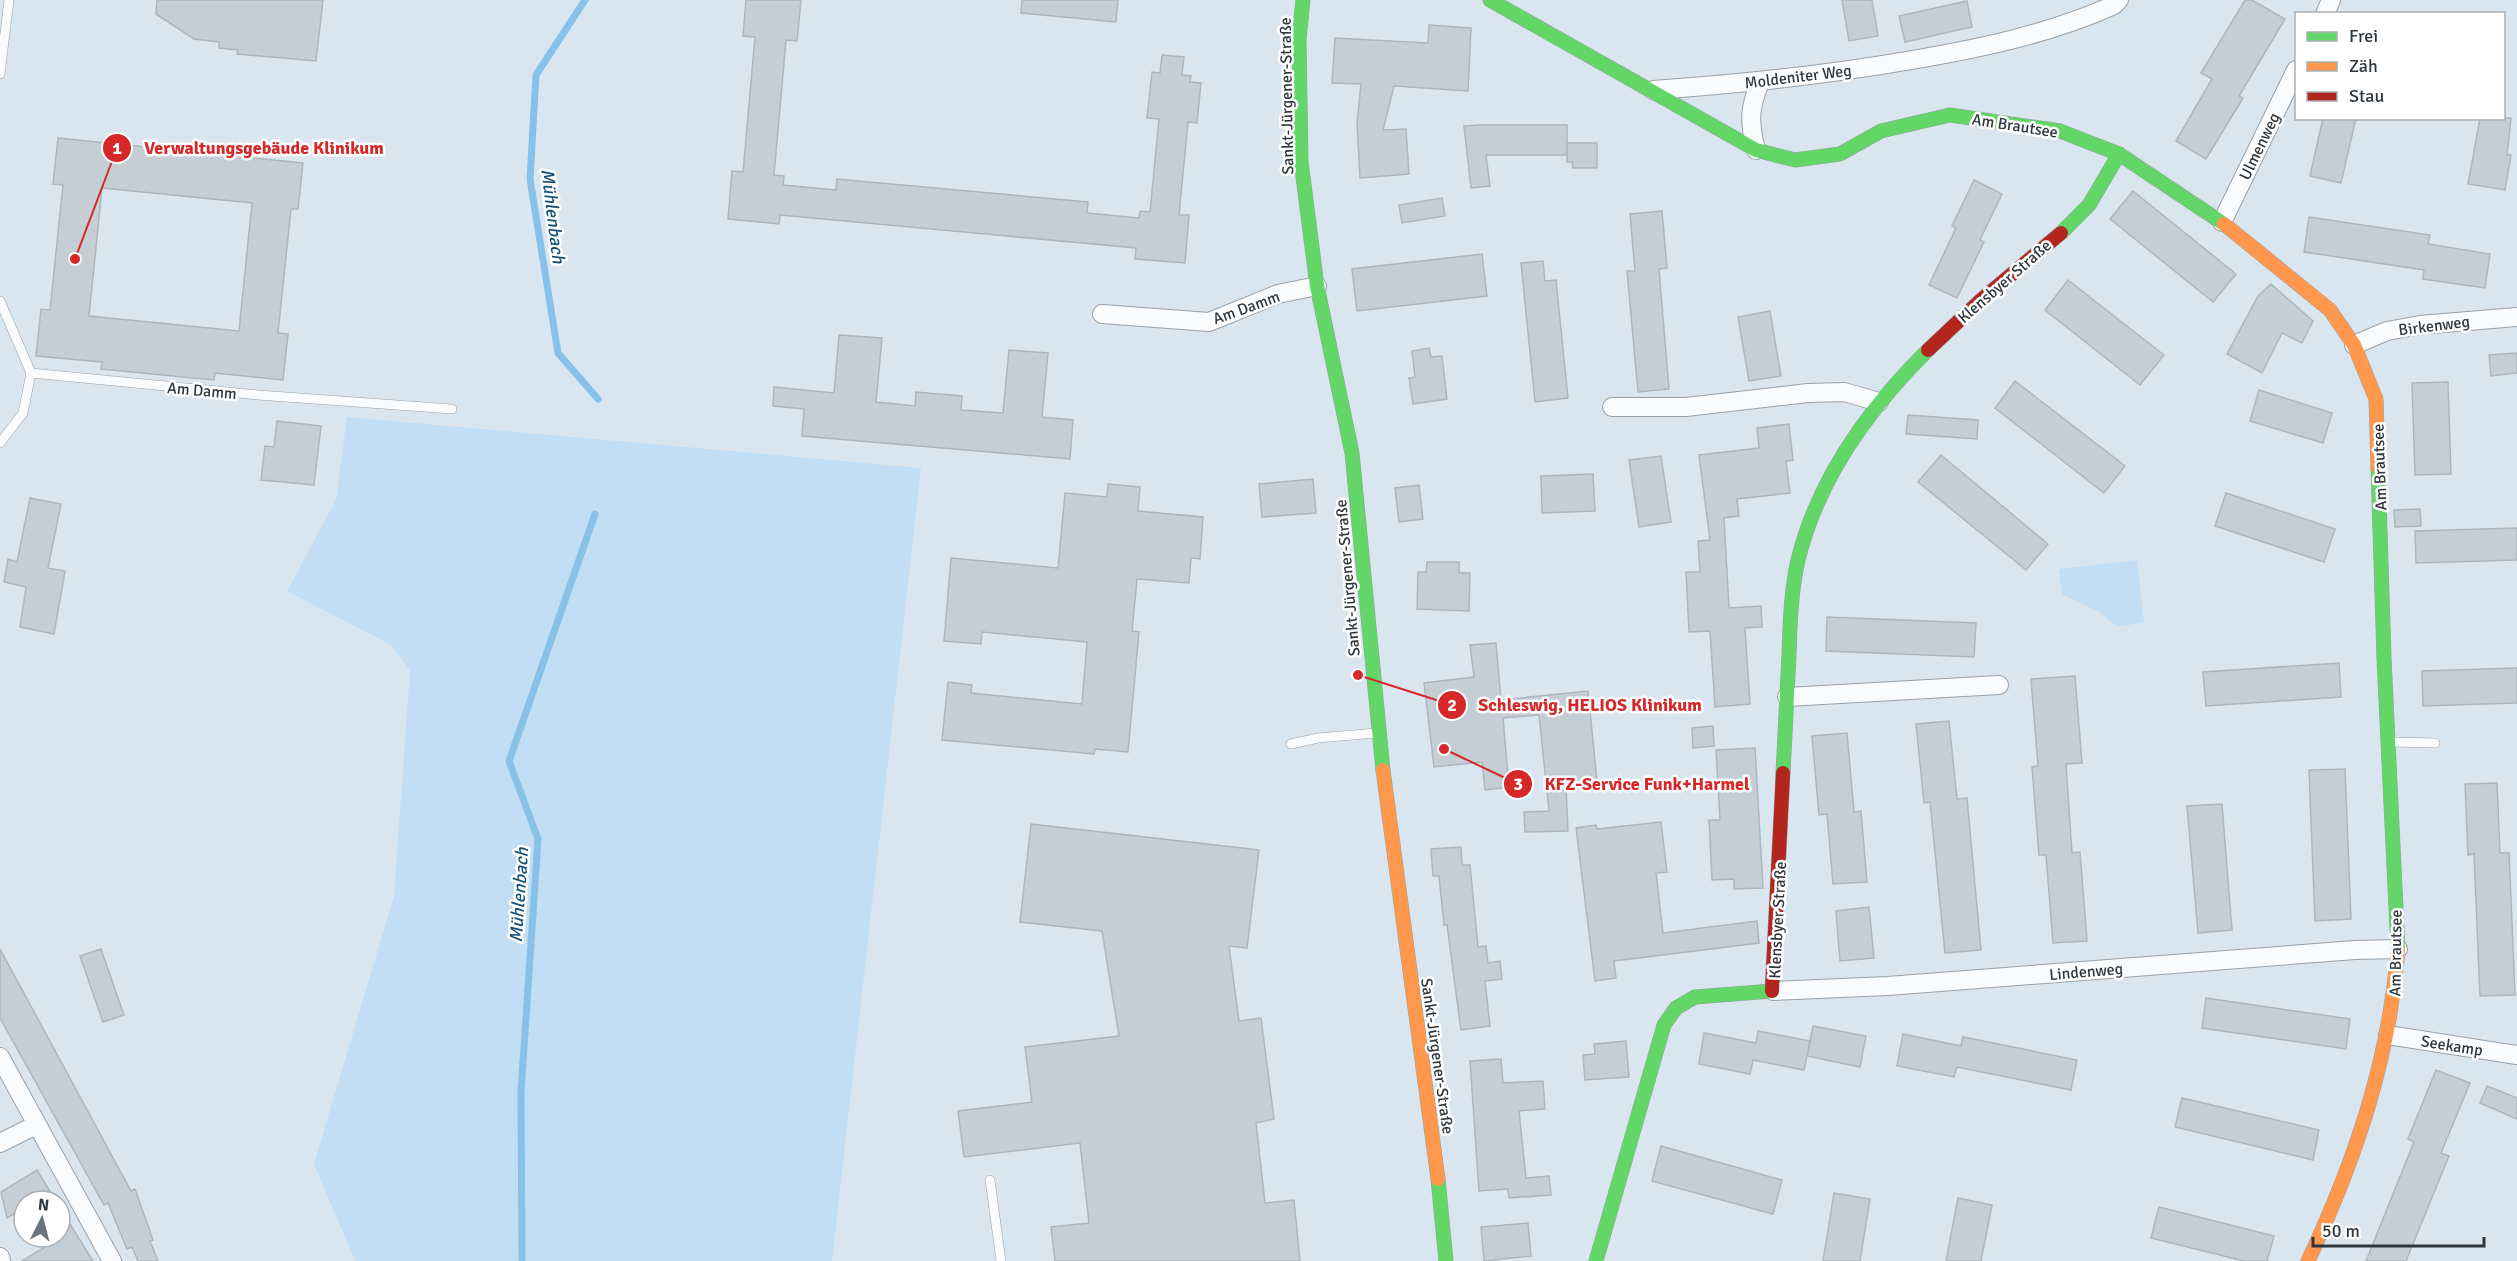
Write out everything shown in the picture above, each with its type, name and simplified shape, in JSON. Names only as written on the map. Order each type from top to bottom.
[{"type":"street","name":"Sankt-Jürgener-Straße","points":[[1303,0],[1299,39],[1301,162],[1317,286],[1352,453],[1378,732],[1434,1142],[1446,1261]]},
{"type":"street","points":[[1490,0],[1653,90]]},
{"type":"street","name":"Moldeniter Weg","points":[[1653,90],[1760,82],[1886,64],[2015,40],[2075,22],[2114,5],[2119,0]]},
{"type":"street","name":"Ulmenweg","points":[[2222,222],[2295,72]]},
{"type":"street","points":[[1756,150],[1750,125],[1752,101],[1760,82]]},
{"type":"street","name":"Am Brautsee","points":[[1653,90],[1756,150],[1795,160],[1840,154],[1881,130],[1950,115],[2060,131],[2119,154],[2222,222],[2330,310],[2354,345],[2376,399],[2398,949],[2396,989],[2388,1035],[2364,1125],[2321,1233],[2307,1261]]},
{"type":"street","name":"Klensbyer Straße","points":[[1596,1261],[1664,1025],[1676,1008],[1695,997],[1773,992],[1793,580],[1811,514],[1844,451],[1879,402],[1948,329],[2090,204],[2119,154]]},
{"type":"street","name":"Am Damm","points":[[1102,314],[1209,322],[1278,294],[1317,286]]},
{"type":"street","name":"Birkenweg","points":[[2354,345],[2387,331],[2420,325],[2517,316]]},
{"type":"street","points":[[1612,407],[1686,407],[1808,393],[1844,392],[1879,402]]},
{"type":"street","points":[[1787,697],[1999,685]]},
{"type":"street","name":"Lindenweg","points":[[1773,992],[1888,986],[2288,955],[2398,949]]},
{"type":"street","name":"Seekamp","points":[[2388,1035],[2517,1055]]},
{"type":"street","points":[[0,1057],[112,1261]]},
{"type":"street","points":[[0,1143],[36,1125]]},
{"type":"lane","points":[[0,74],[9,0]]},
{"type":"lane","points":[[0,301],[31,373],[23,413],[0,443]]},
{"type":"lane","name":"Am Damm","points":[[31,373],[258,395],[452,409]]},
{"type":"lane","points":[[1291,744],[1318,738],[1378,732]]},
{"type":"lane","points":[[2388,742],[2435,743]]},
{"type":"lane","points":[[990,1180],[1001,1261]]},
{"type":"shaded area","points":[[347,417],[921,468],[832,1261],[355,1261],[314,1164],[394,896],[410,670],[391,645],[287,591],[336,500]]},
{"type":"shaded area","points":[[2137,560],[2144,622],[2118,627],[2099,612],[2062,594],[2059,569]]},
{"type":"building","points":[[157,0],[323,0],[316,61],[237,54],[238,50],[219,48],[219,42],[194,39],[156,14]]},
{"type":"building","points":[[746,0],[801,0],[797,41],[786,40],[774,175],[784,176],[783,185],[836,190],[837,179],[1088,202],[1087,213],[1139,218],[1140,211],[1150,212],[1159,119],[1147,118],[1152,72],[1160,73],[1162,55],[1184,57],[1182,75],[1191,76],[1190,82],[1201,83],[1197,123],[1188,122],[1179,215],[1189,215],[1185,263],[1135,259],[1136,248],[780,215],[779,224],[728,219],[732,171],[743,172],[755,37],[743,36]]},
{"type":"building","points":[[1022,0],[1118,0],[1116,22],[1021,13]]},
{"type":"building","points":[[1842,0],[1872,0],[1878,36],[1849,41]]},
{"type":"building","points":[[2245,0],[2252,0],[2285,19],[2239,96],[2243,98],[2206,159],[2176,141],[2212,79],[2201,73]]},
{"type":"building","points":[[1967,1],[1972,27],[1905,42],[1899,16]]},
{"type":"building","points":[[1429,25],[1471,28],[1468,91],[1394,86],[1383,130],[1406,129],[1409,174],[1360,178],[1357,123],[1361,84],[1332,83],[1335,38],[1428,43]]},
{"type":"building","points":[[2511,118],[2507,155],[2511,155],[2505,190],[2468,184],[2480,120]]},
{"type":"building","points":[[2323,120],[2356,120],[2341,183],[2310,176]]},
{"type":"building","points":[[1567,125],[1567,155],[1486,155],[1490,186],[1471,188],[1464,126]]},
{"type":"building","points":[[58,138],[303,163],[298,209],[291,209],[278,333],[288,334],[283,380],[215,373],[214,380],[101,369],[102,362],[36,356],[41,309],[50,310],[63,185],[53,184]],"holes":[[[102,188],[252,203],[239,331],[89,316]]]},
{"type":"building","points":[[1567,143],[1597,143],[1597,168],[1573,168],[1572,162],[1567,162]]},
{"type":"building","points":[[1974,180],[2002,194],[1980,240],[1984,242],[1957,298],[1929,285],[1956,228],[1952,226]]},
{"type":"building","points":[[2133,191],[2236,274],[2213,302],[2110,219]]},
{"type":"building","points":[[1442,198],[1445,216],[1402,223],[1399,205]]},
{"type":"building","points":[[1662,211],[1667,268],[1659,269],[1669,389],[1638,392],[1627,271],[1635,271],[1630,214]]},
{"type":"building","points":[[2309,217],[2430,235],[2428,244],[2490,254],[2485,288],[2423,279],[2424,270],[2304,252]]},
{"type":"building","points":[[1482,254],[1487,296],[1357,311],[1352,269]]},
{"type":"building","points":[[1543,261],[1545,281],[1556,280],[1568,398],[1535,402],[1521,263]]},
{"type":"building","points":[[2068,280],[2164,355],[2140,385],[2045,310]]},
{"type":"building","points":[[2271,284],[2313,321],[2302,343],[2282,333],[2262,373],[2227,354],[2258,296]]},
{"type":"building","points":[[1770,311],[1781,376],[1749,381],[1738,317]]},
{"type":"building","points":[[839,335],[882,338],[876,402],[915,406],[916,392],[962,396],[961,410],[1003,413],[1009,350],[1048,353],[1042,417],[1073,420],[1070,459],[802,436],[804,409],[773,406],[774,387],[834,393]]},
{"type":"building","points":[[1429,348],[1431,357],[1442,356],[1447,399],[1413,404],[1409,378],[1415,377],[1412,351]]},
{"type":"building","points":[[2517,353],[2517,373],[2491,376],[2489,355]]},
{"type":"building","points":[[2015,381],[2125,466],[2104,493],[1995,408]]},
{"type":"building","points":[[2448,382],[2451,474],[2415,475],[2412,383]]},
{"type":"building","points":[[2259,390],[2332,413],[2323,443],[2250,421]]},
{"type":"building","points":[[1908,415],[1978,420],[1977,439],[1906,434]]},
{"type":"building","points":[[277,421],[321,426],[314,485],[261,480],[265,446],[274,447]]},
{"type":"building","points":[[1789,424],[1793,460],[1786,461],[1790,493],[1737,499],[1739,516],[1724,518],[1729,608],[1761,606],[1762,627],[1745,628],[1750,704],[1715,707],[1710,631],[1689,632],[1686,572],[1700,572],[1698,541],[1710,540],[1699,455],[1759,448],[1757,428]]},
{"type":"building","points":[[1941,455],[2048,544],[2026,570],[1918,482]]},
{"type":"building","points":[[1661,456],[1671,522],[1639,527],[1629,460]]},
{"type":"building","points":[[1593,474],[1595,511],[1542,513],[1541,476]]},
{"type":"building","points":[[1313,479],[1316,513],[1262,517],[1259,484]]},
{"type":"building","points":[[1108,484],[1140,487],[1138,511],[1203,517],[1200,559],[1191,558],[1189,583],[1137,579],[1132,631],[1139,632],[1128,752],[1095,749],[1094,754],[942,740],[948,682],[972,685],[971,693],[1082,704],[1087,642],[982,632],[981,644],[944,641],[951,558],[1058,568],[1065,493],[1107,497]]},
{"type":"building","points":[[1419,485],[1423,519],[1399,522],[1395,488]]},
{"type":"building","points":[[2226,493],[2335,529],[2324,562],[2215,526]]},
{"type":"building","points":[[30,498],[61,504],[48,568],[65,571],[54,634],[20,627],[26,587],[4,582],[8,559],[17,562]]},
{"type":"building","points":[[2420,509],[2421,526],[2395,527],[2394,510]]},
{"type":"building","points":[[2517,528],[2517,560],[2416,563],[2415,531]]},
{"type":"building","points":[[1427,562],[1459,562],[1459,573],[1470,573],[1469,611],[1417,609],[1418,572],[1426,572]]},
{"type":"building","points":[[1827,617],[1976,623],[1974,657],[1826,651]]},
{"type":"building","points":[[1496,643],[1501,700],[1588,691],[1597,781],[1566,784],[1568,831],[1525,832],[1524,812],[1549,811],[1539,715],[1503,718],[1509,787],[1485,790],[1482,762],[1434,767],[1424,683],[1474,677],[1470,645]]},
{"type":"building","points":[[2339,663],[2341,697],[2206,706],[2203,672]]},
{"type":"building","points":[[2517,668],[2517,703],[2423,706],[2422,671]]},
{"type":"building","points":[[2075,676],[2082,763],[2066,764],[2072,853],[2080,852],[2087,941],[2053,943],[2046,855],[2039,855],[2032,767],[2038,766],[2031,679]]},
{"type":"building","points":[[1949,721],[1957,799],[1967,798],[1981,950],[1945,953],[1930,802],[1924,803],[1916,724]]},
{"type":"building","points":[[1713,726],[1714,746],[1693,748],[1692,728]]},
{"type":"building","points":[[1847,733],[1854,812],[1861,811],[1867,882],[1833,884],[1827,814],[1819,815],[1812,736]]},
{"type":"building","points":[[1755,748],[1763,888],[1734,889],[1734,879],[1712,880],[1709,820],[1720,820],[1716,750]]},
{"type":"building","points":[[2345,769],[2351,919],[2315,921],[2309,770]]},
{"type":"building","points":[[2497,783],[2500,853],[2509,853],[2515,995],[2480,996],[2474,854],[2468,855],[2465,784]]},
{"type":"building","points":[[2222,804],[2232,930],[2198,933],[2187,806]]},
{"type":"building","points":[[1661,822],[1667,872],[1656,873],[1663,933],[1757,921],[1759,943],[1614,961],[1616,978],[1595,981],[1576,828],[1596,825],[1597,829]]},
{"type":"building","points":[[1031,824],[1259,850],[1247,948],[1229,946],[1239,1021],[1261,1018],[1274,1119],[1256,1123],[1265,1203],[1294,1200],[1300,1261],[1055,1261],[1051,1227],[1089,1223],[1080,1143],[964,1157],[958,1111],[1032,1102],[1025,1047],[1119,1036],[1102,931],[1020,922]]},
{"type":"building","points":[[1461,847],[1462,865],[1470,865],[1478,947],[1486,946],[1488,963],[1500,961],[1502,979],[1485,981],[1490,1026],[1461,1030],[1447,925],[1444,925],[1439,876],[1433,876],[1431,849]]},
{"type":"building","points":[[1869,907],[1874,958],[1840,961],[1836,911]]},
{"type":"building","points":[[0,949],[131,1191],[135,1189],[158,1261],[138,1261],[132,1247],[127,1249],[108,1203],[104,1205],[0,1018]]},
{"type":"building","points":[[101,949],[124,1015],[103,1022],[80,956]]},
{"type":"building","points":[[2206,998],[2350,1019],[2346,1049],[2202,1028]]},
{"type":"building","points":[[1813,1026],[1866,1036],[1860,1067],[1807,1056]]},
{"type":"building","points":[[1758,1031],[1810,1041],[1804,1070],[1753,1060],[1750,1074],[1699,1064],[1704,1033],[1756,1043]]},
{"type":"building","points":[[1903,1034],[1961,1046],[1963,1037],[2077,1060],[2071,1090],[1957,1067],[1954,1077],[1897,1066]]},
{"type":"building","points":[[1626,1041],[1629,1077],[1585,1080],[1583,1055],[1595,1054],[1594,1044]]},
{"type":"building","points":[[1501,1059],[1503,1083],[1543,1081],[1545,1109],[1519,1111],[1526,1178],[1549,1176],[1551,1195],[1509,1198],[1508,1189],[1479,1191],[1470,1061]]},
{"type":"building","points":[[2436,1070],[2470,1083],[2441,1153],[2449,1156],[2406,1261],[2366,1261],[2414,1142],[2408,1139]]},
{"type":"building","points":[[2487,1086],[2517,1098],[2517,1119],[2480,1103]]},
{"type":"building","points":[[2182,1098],[2319,1130],[2313,1160],[2175,1127]]},
{"type":"building","points":[[1661,1146],[1782,1180],[1773,1214],[1652,1181]]},
{"type":"building","points":[[37,1170],[49,1189],[12,1189],[12,1215],[7,1218],[1,1192]]},
{"type":"building","points":[[1834,1193],[1870,1199],[1860,1261],[1823,1261]]},
{"type":"building","points":[[1958,1198],[1992,1205],[1981,1261],[1946,1261]]},
{"type":"building","points":[[2159,1207],[2274,1236],[2267,1261],[2244,1261],[2151,1238]]},
{"type":"building","points":[[1528,1223],[1531,1256],[1484,1261],[1481,1227]]},
{"type":"building","points":[[72,1227],[93,1261],[22,1261],[42,1249],[72,1249]]},
{"type":"waterway","name":"Mühlenbach","points":[[585,0],[536,75],[530,179],[558,353],[598,399]]},
{"type":"waterway","name":"Mühlenbach","points":[[522,1261],[521,1092],[538,839],[509,761],[595,514]]},
{"type":"traffic: fast","points":[[1303,0],[1299,39],[1301,161],[1317,286],[1352,453],[1383,770]]},
{"type":"traffic: fast","points":[[1490,0],[1756,150],[1795,160],[1840,154],[1881,131],[1950,115],[2060,131],[2119,154],[2224,224]]},
{"type":"traffic: fast","points":[[2061,233],[2089,205],[2119,154]]},
{"type":"traffic: fast","points":[[1783,773],[1792,595],[1798,560],[1807,530],[1818,501],[1848,446],[1886,396],[1928,350]]},
{"type":"traffic: fast","points":[[2378,467],[2384,658],[2398,950]]},
{"type":"traffic: fast","points":[[1596,1261],[1664,1025],[1676,1008],[1695,997],[1772,991]]},
{"type":"traffic: fast","points":[[1438,1179],[1446,1261]]},
{"type":"traffic: slow","points":[[2224,224],[2330,310],[2354,345],[2376,399],[2378,467]]},
{"type":"traffic: slow","points":[[1383,770],[1438,1179]]},
{"type":"traffic: slow","points":[[2308,1261],[2341,1186],[2367,1110],[2387,1031],[2398,950]]},
{"type":"traffic: jam","points":[[1928,350],[1981,300],[2061,233]]},
{"type":"traffic: jam","points":[[1772,991],[1783,773]]},
{"type":"place","name":"Verwaltungsgebäude Klinikum","points":[[75,259]]},
{"type":"place","name":"Schleswig, HELIOS Klinikum","points":[[1358,675]]},
{"type":"place","name":"KFZ-Service Funk+Harmel","points":[[1444,749]]}]
